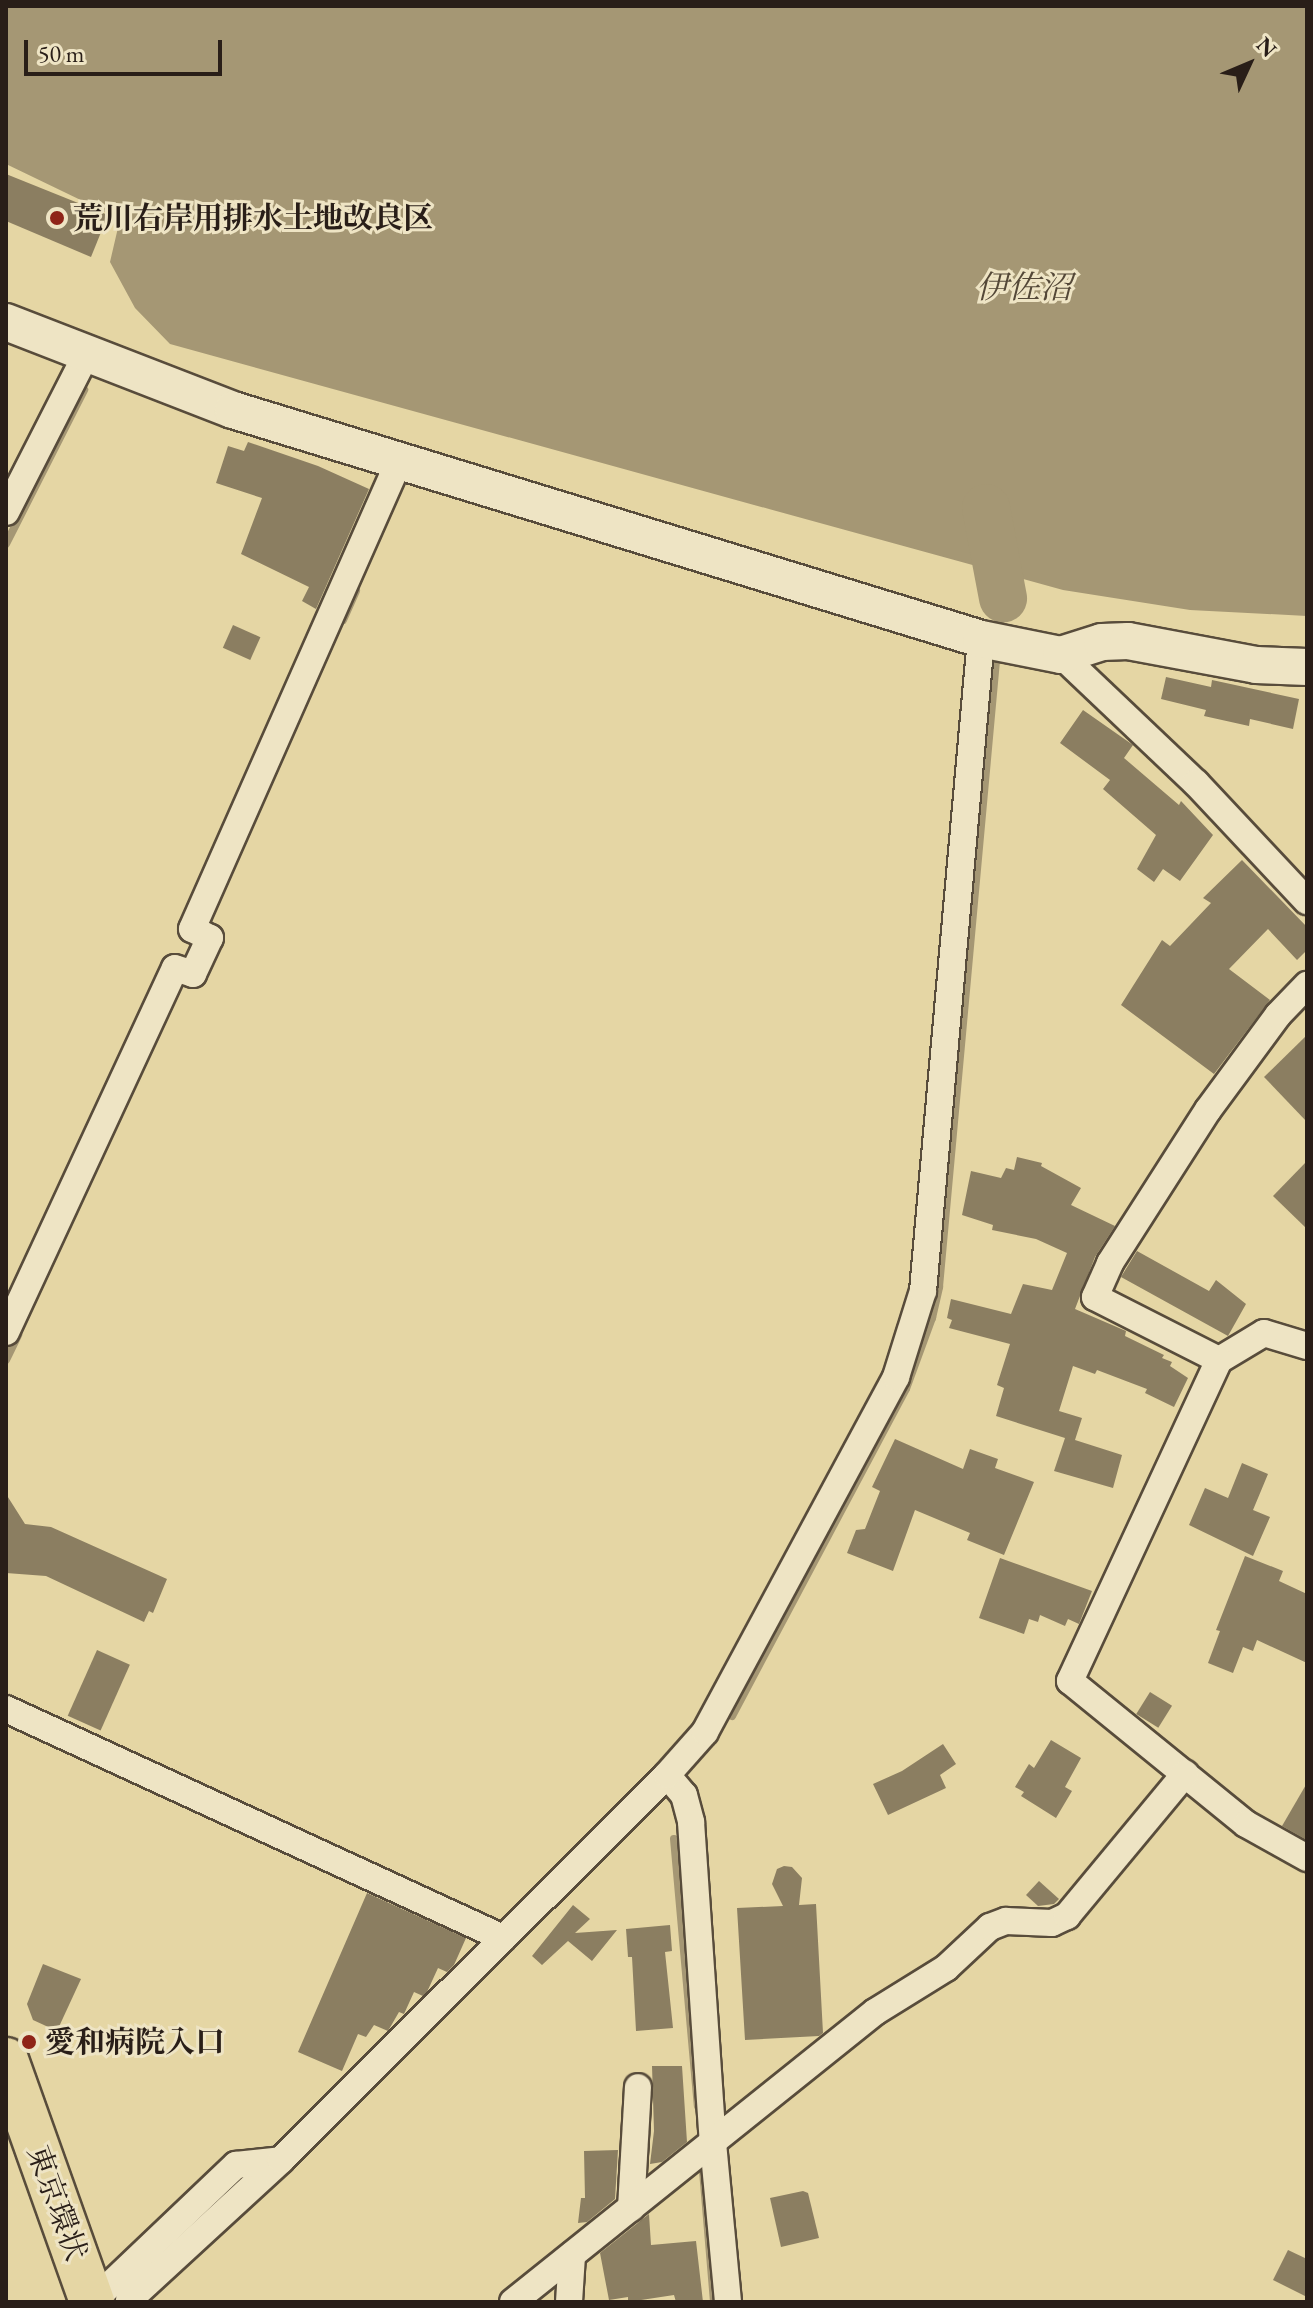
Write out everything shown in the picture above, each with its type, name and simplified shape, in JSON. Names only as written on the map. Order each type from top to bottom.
[{"type":"highway","name":"東京環状","points":[[6,2060],[105,2301]]},
{"type":"highway","name":"東京環状","points":[[6,2151],[62,2302]]},
{"type":"street","points":[[6,322],[233,410],[981,639],[1061,655],[1102,642],[1128,641],[1256,665],[1307,667]]},
{"type":"street","points":[[6,512],[86,355]]},
{"type":"street","points":[[6,1332],[175,968],[193,974],[210,938],[192,929],[400,459]]},
{"type":"street","points":[[105,2301],[281,2160],[667,1775],[705,1732],[896,1377],[911,1338],[923,1291],[981,639]]},
{"type":"street","points":[[1061,655],[1196,783],[1307,901]]},
{"type":"street","points":[[1219,1360],[1095,1297],[1110,1263],[1208,1110],[1278,1015],[1307,985]]},
{"type":"street","points":[[1307,1346],[1264,1333],[1219,1360],[1070,1681],[1246,1824],[1307,1858]]},
{"type":"street","points":[[6,1709],[503,1938]]},
{"type":"street","points":[[513,2302],[875,2012],[946,1968],[990,1927],[1006,1921],[1052,1923],[1067,1916],[1185,1774]]},
{"type":"street","points":[[667,1775],[684,1795],[691,1822],[713,2143],[728,2302]]},
{"type":"street","points":[[631,2208],[638,2087]]},
{"type":"street","points":[[105,2301],[236,2165],[281,2160]]},
{"type":"street","points":[[569,2302],[572,2255]]},
{"type":"water","name":"伊佐沼","points":[[7,6],[1307,6],[1307,616],[1190,610],[1063,590],[170,344],[135,308],[110,262],[120,219],[6,164]]},
{"type":"building","name":"荒川右岸用排水土地改良区","points":[[6,174],[108,215],[91,257],[6,221]]},
{"type":"building","points":[[248,442],[318,466],[369,489],[316,609],[302,601],[309,587],[241,554],[262,498],[216,483],[228,446],[244,451]]},
{"type":"building","points":[[233,625],[260,637],[250,660],[223,648]]},
{"type":"building","points":[[1166,677],[1211,687],[1212,680],[1299,699],[1293,729],[1250,719],[1249,726],[1204,716],[1206,710],[1161,699]]},
{"type":"building","points":[[1083,710],[1133,745],[1124,758],[1179,805],[1181,801],[1213,835],[1180,881],[1163,869],[1154,882],[1137,869],[1156,835],[1103,789],[1110,780],[1060,743]]},
{"type":"building","points":[[1242,860],[1307,927],[1307,950],[1297,960],[1268,929],[1229,969],[1270,1000],[1214,1074],[1121,1005],[1162,940],[1170,946],[1211,903],[1203,898]]},
{"type":"building","points":[[1307,1035],[1307,1122],[1264,1077]]},
{"type":"building","points":[[1017,1157],[1042,1163],[1041,1166],[1081,1188],[1071,1205],[1115,1226],[1095,1257],[1075,1309],[1126,1331],[1125,1336],[1164,1355],[1162,1358],[1172,1362],[1170,1366],[1188,1378],[1174,1407],[1145,1393],[1147,1389],[1097,1370],[1095,1374],[1073,1366],[1059,1411],[1082,1418],[1075,1440],[1122,1455],[1113,1488],[1054,1471],[1065,1438],[996,1416],[1004,1388],[997,1385],[1010,1344],[949,1328],[952,1320],[947,1318],[951,1299],[1011,1314],[1023,1284],[1052,1290],[1067,1253],[1036,1239],[992,1230],[993,1225],[962,1215],[971,1171],[1001,1178],[1006,1168],[1014,1170]]},
{"type":"building","points":[[1307,1161],[1307,1229],[1273,1196]]},
{"type":"building","points":[[1137,1251],[1209,1291],[1216,1280],[1246,1304],[1228,1336],[1121,1277]]},
{"type":"building","points":[[895,1439],[963,1469],[970,1449],[998,1459],[995,1468],[1034,1482],[1004,1555],[967,1540],[970,1533],[915,1510],[893,1571],[847,1553],[856,1530],[865,1529],[880,1491],[872,1487]]},
{"type":"building","points":[[1242,1463],[1268,1474],[1253,1510],[1270,1517],[1253,1556],[1189,1525],[1205,1488],[1228,1498]]},
{"type":"building","points":[[6,1494],[25,1524],[51,1527],[167,1579],[153,1613],[149,1611],[144,1622],[46,1576],[6,1573]]},
{"type":"building","points":[[1245,1556],[1283,1571],[1279,1581],[1307,1594],[1307,1663],[1257,1640],[1253,1651],[1243,1647],[1233,1673],[1208,1663],[1220,1631],[1216,1630]]},
{"type":"building","points":[[1000,1558],[1092,1591],[1079,1624],[1068,1619],[1065,1626],[1040,1615],[1038,1622],[1029,1619],[1024,1634],[979,1618]]},
{"type":"building","points":[[97,1650],[130,1665],[101,1730],[68,1716]]},
{"type":"building","points":[[1150,1692],[1172,1706],[1158,1728],[1136,1714]]},
{"type":"building","points":[[1051,1740],[1081,1758],[1065,1787],[1072,1791],[1056,1818],[1021,1796],[1024,1792],[1015,1787],[1029,1764],[1034,1768]]},
{"type":"building","points":[[943,1744],[956,1764],[940,1775],[946,1788],[888,1815],[873,1784],[902,1771]]},
{"type":"building","points":[[1307,1783],[1307,1840],[1282,1826]]},
{"type":"building","points":[[792,1867],[802,1878],[799,1905],[816,1904],[823,2033],[819,2036],[745,2040],[737,1908],[783,1906],[772,1884],[777,1869]]},
{"type":"building","points":[[1039,1881],[1059,1899],[1054,1904],[1038,1906],[1026,1895]]},
{"type":"building","points":[[367,1893],[466,1938],[454,1965],[447,1972],[438,1968],[423,1996],[414,1992],[404,2014],[399,2012],[388,2031],[374,2025],[366,2037],[358,2034],[342,2071],[298,2052]]},
{"type":"building","points":[[573,1905],[590,1919],[575,1933],[617,1930],[592,1961],[568,1941],[542,1965],[532,1956]]},
{"type":"building","points":[[670,1925],[672,1951],[665,1952],[673,2028],[636,2031],[632,1957],[628,1957],[626,1929]]},
{"type":"building","points":[[43,1964],[81,1979],[57,2031],[33,2020],[27,2004]]},
{"type":"building","points":[[652,2066],[682,2066],[687,2142],[662,2162],[650,2164],[654,2131]]},
{"type":"building","points":[[618,2150],[615,2199],[587,2222],[578,2223],[581,2198],[585,2198],[584,2151]]},
{"type":"building","points":[[803,2191],[808,2193],[819,2238],[781,2247],[770,2198]]},
{"type":"building","points":[[649,2214],[651,2245],[696,2241],[703,2302],[676,2302],[674,2295],[628,2302],[628,2297],[609,2300],[600,2253]]},
{"type":"building","points":[[1288,2250],[1307,2259],[1307,2297],[1273,2280]]},
{"type":"waterway","points":[[6,544],[84,390]]},
{"type":"waterway","name":"伊佐沼","points":[[986,508],[1003,598]]},
{"type":"waterway","points":[[343,620],[356,591]]},
{"type":"waterway","points":[[999,633],[1003,598]]},
{"type":"waterway","points":[[732,1716],[906,1389],[932,1318],[939,1287],[997,650]]},
{"type":"waterway","points":[[6,1360],[18,1335]]},
{"type":"waterway","points":[[674,1839],[698,2106]]},
{"type":"waterway","points":[[703,2171],[714,2302]]},
{"type":"place","name":"荒川右岸用排水土地改良区","points":[[57,218]]},
{"type":"place","name":"愛和病院入口","points":[[29,2042]]}]
